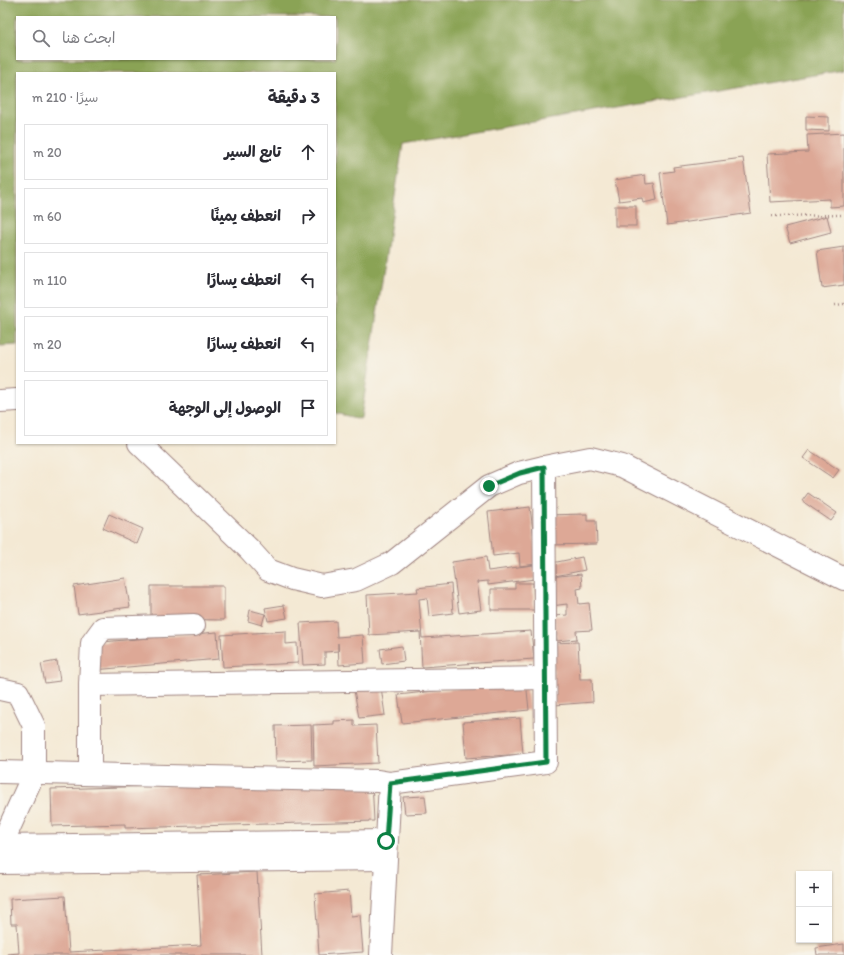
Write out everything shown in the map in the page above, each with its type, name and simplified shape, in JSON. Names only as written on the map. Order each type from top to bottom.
[{"type":"street","points":[[0,401],[16,400]]},
{"type":"street","points":[[140,444],[249,549],[268,570],[292,579],[322,586],[356,580],[392,563],[489,486],[520,473],[590,458],[622,466],[844,579]]},
{"type":"street","points":[[0,772],[378,781],[390,783],[546,762],[544,467]]},
{"type":"street","points":[[90,774],[90,685],[92,643],[103,628],[194,625]]},
{"type":"street","points":[[90,685],[545,678]]},
{"type":"street","points":[[0,689],[18,693],[34,726],[34,773],[0,851],[386,850]]},
{"type":"street","points":[[381,955],[390,783]]},
{"type":"path","points":[[772,216],[844,215]]},
{"type":"path","points":[[835,305],[844,304]]},
{"type":"green space","points":[[0,0],[844,0],[844,70],[403,144],[360,419],[336,413],[336,72],[16,72],[16,345],[0,346]]},
{"type":"building","points":[[806,116],[829,117],[829,131],[806,130]]},
{"type":"building","points":[[844,133],[844,206],[830,207],[830,199],[770,202],[767,154],[808,152],[807,135]]},
{"type":"building","points":[[743,158],[751,213],[667,225],[660,173],[674,171],[673,167]]},
{"type":"building","points":[[645,175],[646,184],[654,183],[657,200],[643,203],[642,198],[619,201],[615,180]]},
{"type":"building","points":[[615,206],[636,206],[636,226],[615,226]]},
{"type":"building","points":[[827,216],[831,232],[790,243],[785,227]]},
{"type":"building","points":[[844,247],[844,285],[822,288],[817,251]]},
{"type":"building","points":[[809,450],[839,470],[833,478],[803,458]]},
{"type":"building","points":[[808,493],[837,513],[831,521],[802,501]]},
{"type":"building","points":[[530,507],[537,564],[520,566],[519,553],[493,556],[488,512]]},
{"type":"building","points":[[109,514],[143,529],[137,544],[103,528]]},
{"type":"building","points":[[587,514],[587,521],[596,521],[597,544],[545,545],[544,515]]},
{"type":"building","points":[[486,557],[488,571],[533,565],[535,579],[488,585],[488,581],[477,582],[481,610],[459,613],[452,562]]},
{"type":"building","points":[[582,557],[585,570],[555,576],[552,563]]},
{"type":"building","points":[[581,574],[582,588],[577,589],[579,604],[589,603],[592,630],[576,631],[577,639],[557,641],[554,616],[567,615],[567,604],[551,606],[549,577]]},
{"type":"building","points":[[125,578],[130,607],[78,614],[74,586]]},
{"type":"building","points":[[515,583],[533,583],[534,610],[491,610],[491,589],[515,589]]},
{"type":"building","points":[[451,584],[453,613],[429,616],[427,598],[419,599],[422,638],[531,631],[534,659],[422,667],[420,632],[369,635],[367,595],[418,592],[417,588]]},
{"type":"building","points":[[151,586],[224,586],[224,620],[151,619]]},
{"type":"building","points":[[284,605],[287,618],[268,621],[265,608]]},
{"type":"building","points":[[250,610],[265,614],[262,625],[248,621]]},
{"type":"building","points":[[336,621],[337,637],[363,635],[365,663],[339,665],[338,643],[338,651],[325,652],[325,664],[303,665],[300,623]]},
{"type":"building","points":[[286,631],[286,644],[297,643],[298,663],[223,667],[221,635]]},
{"type":"building","points":[[217,632],[219,659],[94,670],[91,643]]},
{"type":"building","points":[[578,642],[580,679],[592,679],[593,702],[555,705],[552,643]]},
{"type":"building","points":[[402,646],[404,661],[382,664],[380,649]]},
{"type":"building","points":[[57,661],[60,681],[45,683],[41,664]]},
{"type":"building","points":[[526,681],[529,710],[402,723],[398,695]]},
{"type":"building","points":[[381,687],[385,715],[359,718],[354,690]]},
{"type":"building","points":[[520,718],[523,754],[466,758],[463,722]]},
{"type":"building","points":[[354,720],[354,726],[376,725],[378,763],[314,766],[313,725],[334,724],[334,721]]},
{"type":"building","points":[[311,725],[312,760],[276,761],[275,726]]},
{"type":"building","points":[[372,780],[374,821],[125,828],[125,824],[52,826],[51,789]]},
{"type":"building","points":[[425,796],[427,813],[405,814],[403,797]]},
{"type":"building","points":[[257,872],[262,955],[7,955],[19,953],[17,924],[11,924],[10,899],[65,896],[69,952],[201,945],[197,875]]},
{"type":"building","points":[[349,891],[351,916],[360,915],[363,952],[319,955],[315,894]]},
{"type":"building","points":[[844,944],[844,955],[817,955],[816,948]]},
{"type":"route","points":[[386,841],[390,783],[546,762],[544,467],[520,473],[489,486]]}]
